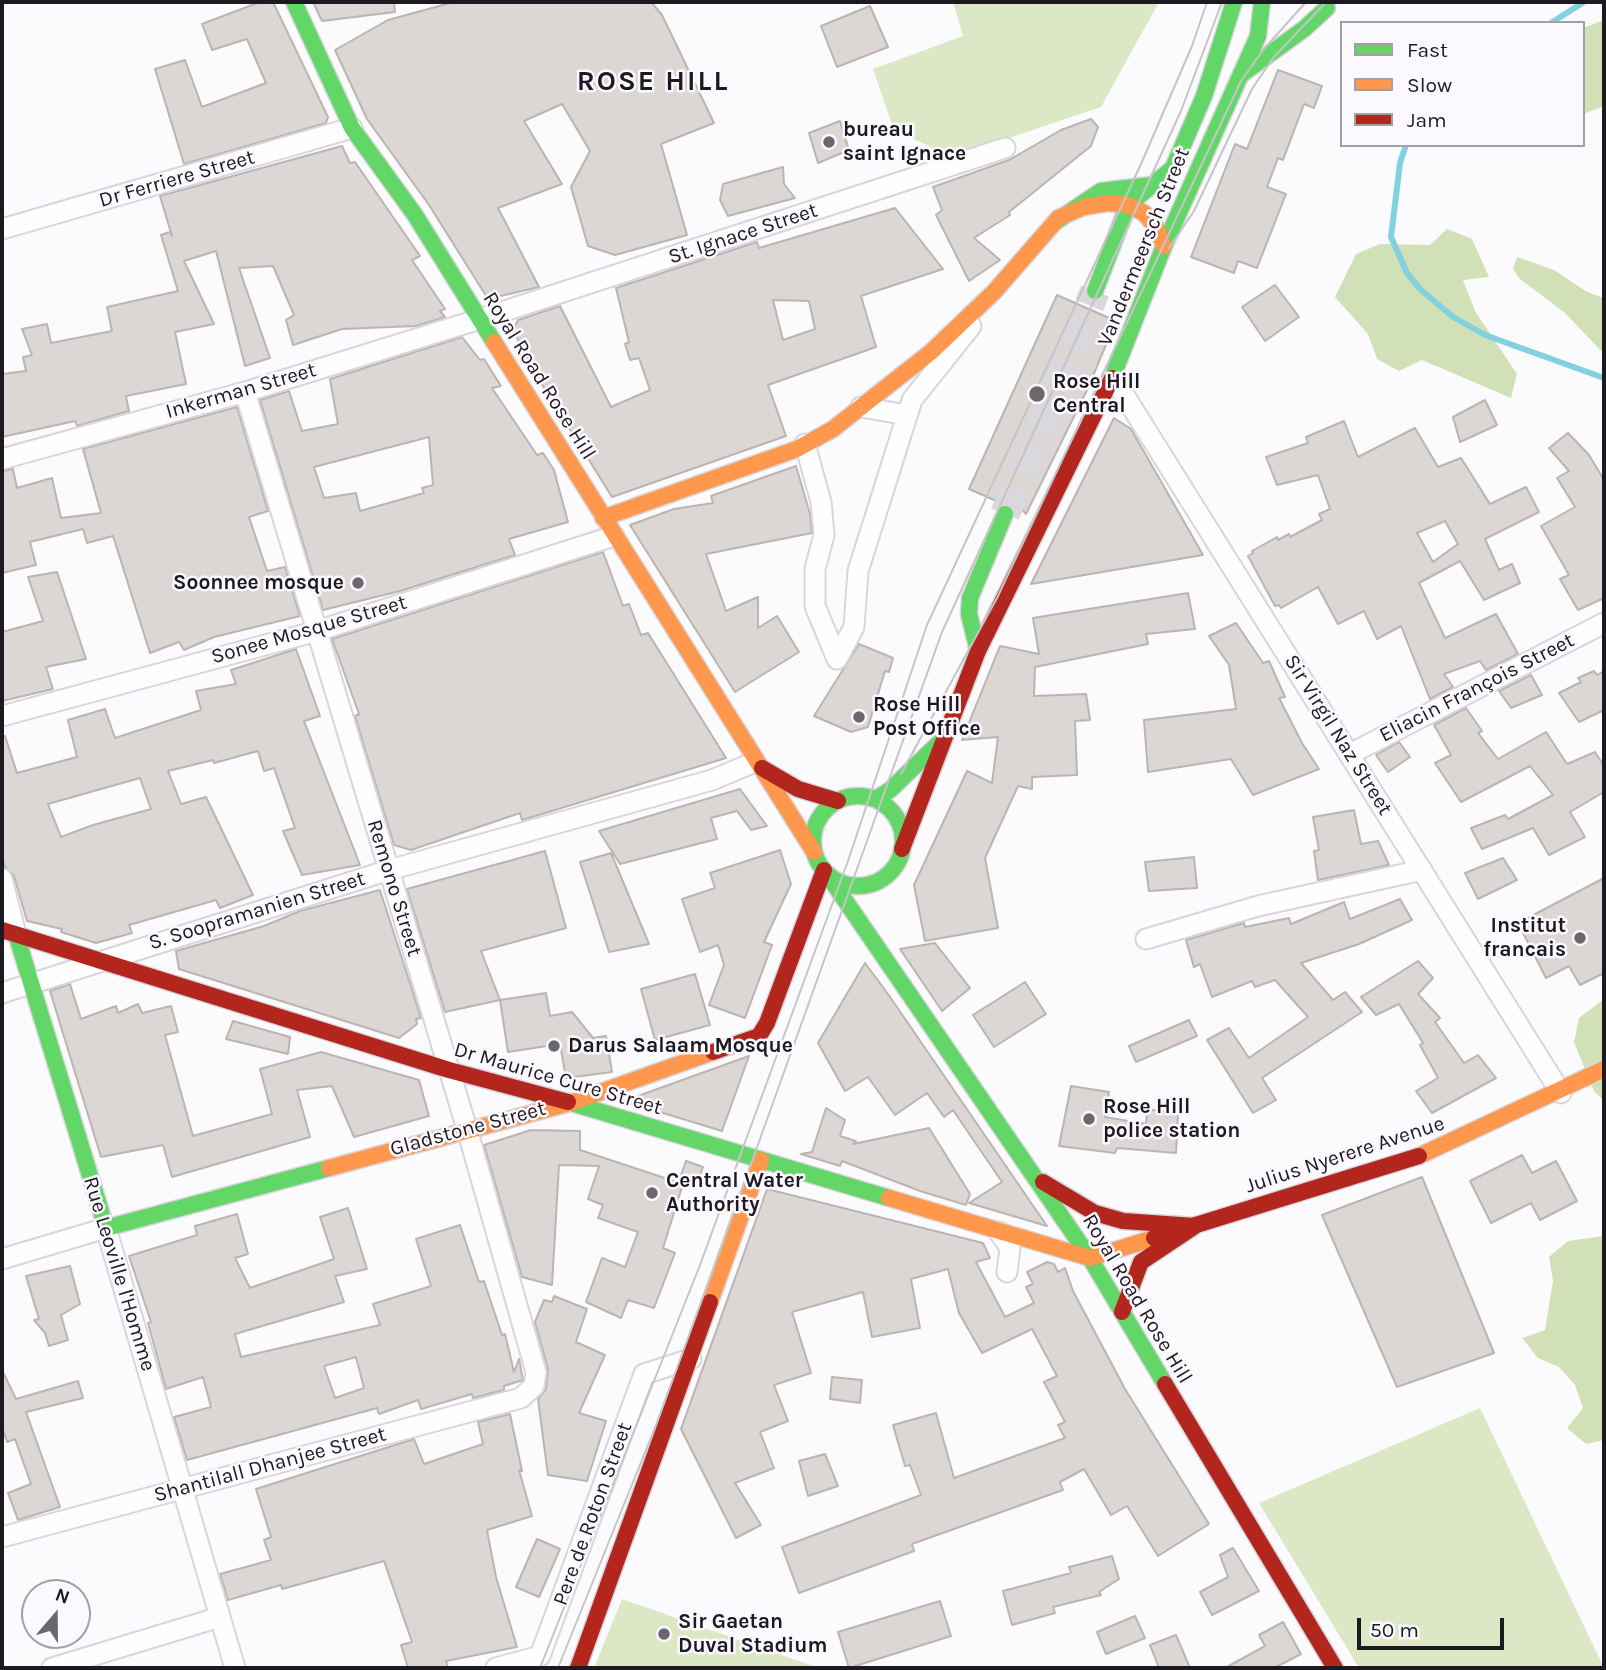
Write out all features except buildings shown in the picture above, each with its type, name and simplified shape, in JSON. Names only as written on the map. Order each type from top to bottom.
[{"type":"main road","name":"Royal Road Rose Hill","points":[[294,2],[352,128],[415,215],[814,852]]},
{"type":"main road","name":"Vandermeersch Street","points":[[1128,205],[1173,168],[1204,96],[1234,2]]},
{"type":"main road","points":[[1204,96],[1218,76],[1240,19],[1263,10],[1335,5]]},
{"type":"main road","points":[[1238,76],[1335,5]]},
{"type":"main road","name":"Vandermeersch Street","points":[[902,849],[978,651],[1113,377],[1164,246],[1258,36],[1263,10]]},
{"type":"main road","points":[[603,518],[805,444],[861,407],[931,352],[994,292],[1058,218],[1101,191],[1152,185]]},
{"type":"main road","points":[[1058,218],[1084,207],[1108,203],[1128,205],[1144,214],[1156,227],[1164,246]]},
{"type":"main road","points":[[1095,291],[1128,205]]},
{"type":"main road","points":[[978,651],[969,614],[970,598],[1005,514]]},
{"type":"main road","points":[[876,799],[890,790],[947,734]]},
{"type":"main road","name":"Royal Road Rose Hill","points":[[757,764],[798,789],[838,801]]},
{"type":"main road","points":[[852,796],[876,799],[892,811],[900,823],[902,849],[888,874],[874,883],[858,886],[842,883],[826,872],[814,852],[813,837],[817,822],[826,810],[838,801],[852,796]]},
{"type":"main road","name":"Royal Road Rose Hill","points":[[826,872],[1090,1258],[1335,1668]]},
{"type":"main road","name":"Gladstone Street","points":[[106,1228],[570,1103],[759,1036],[767,1023],[826,872]]},
{"type":"main road","name":"Royal Road Rose Hill","points":[[874,883],[887,963]]},
{"type":"main road","name":"Dr Maurice Cure Street","points":[[9,932],[449,1070],[570,1103],[1090,1258]]},
{"type":"main road","name":"Rue Leoville l'Homme","points":[[9,932],[32,985],[106,1228]]},
{"type":"main road","name":"Julius Nyerere Avenue","points":[[1090,1258],[1436,1151],[1561,1093],[1604,1069]]},
{"type":"main road","points":[[578,1668],[761,1160]]},
{"type":"main road","points":[[1037,1178],[1096,1213],[1123,1220],[1195,1226]]},
{"type":"main road","points":[[1122,1312],[1133,1277],[1141,1262],[1195,1226]]},
{"type":"street","name":"Dr Ferriere Street","points":[[2,229],[352,128]]},
{"type":"street","name":"St. Ignace Street","points":[[480,319],[1006,148]]},
{"type":"street","points":[[805,444],[821,502],[824,535],[815,569],[815,606],[836,659],[854,626],[858,571],[912,400],[957,345],[994,292]]},
{"type":"street","name":"Inkerman Street","points":[[2,459],[245,392],[480,319]]},
{"type":"street","name":"Sir Virgil Naz Street","points":[[1113,377],[1561,1093]]},
{"type":"street","name":"Remono Street","points":[[245,392],[467,1129],[537,1372],[534,1386]]},
{"type":"street","points":[[861,407],[907,415]]},
{"type":"street","name":"Sonee Mosque Street","points":[[2,716],[317,631],[614,536]]},
{"type":"street","name":"Eliacin François Street","points":[[1350,754],[1604,623]]},
{"type":"street","name":"S. Soopramanien Street","points":[[2,993],[389,870],[712,780],[757,764]]},
{"type":"street","points":[[1146,939],[1258,906],[1422,870]]},
{"type":"street","name":"Rue Leoville l'Homme","points":[[2,879],[9,932]]},
{"type":"street","name":"Rue Leoville l'Homme","points":[[106,1228],[235,1668]]},
{"type":"street","name":"Gladstone Street","points":[[2,1259],[106,1228]]},
{"type":"street","points":[[999,1231],[1010,1248],[1007,1272]]},
{"type":"street","name":"Pere de Roton Street","points":[[496,1668],[540,1656],[644,1374],[691,1359]]},
{"type":"street","name":"Shantilall Dhanjee Street","points":[[2,1537],[521,1398],[534,1386]]},
{"type":"street","points":[[52,1668],[220,1618]]},
{"type":"green space","points":[[953,2],[1159,2],[1101,107],[953,157],[894,130],[873,69],[963,36]]},
{"type":"green space","points":[[1604,20],[1604,106],[1585,113],[1585,27]]},
{"type":"green space","points":[[1447,229],[1472,239],[1489,277],[1463,280],[1475,311],[1517,374],[1511,398],[1422,360],[1399,371],[1377,359],[1368,334],[1335,297],[1356,254],[1380,244],[1430,245]]},
{"type":"green space","points":[[1517,257],[1554,270],[1587,292],[1604,298],[1604,354],[1565,313],[1520,279],[1513,269]]},
{"type":"green space","points":[[1604,999],[1603,1100],[1594,1091],[1574,1042],[1579,1018]]},
{"type":"green space","points":[[1604,1236],[1604,1440],[1586,1444],[1567,1428],[1583,1408],[1575,1385],[1559,1367],[1538,1358],[1522,1338],[1545,1330],[1553,1281],[1549,1257],[1568,1241]]},
{"type":"green space","points":[[1480,1408],[1604,1668],[1359,1668],[1259,1503]]},
{"type":"green space","name":"Sir Gaetan Duval Stadium","points":[[622,1599],[819,1668],[594,1668]]},
{"type":"waterway","points":[[1554,21],[1584,2]]},
{"type":"waterway","points":[[1405,147],[1400,163],[1391,237],[1407,273],[1420,289],[1453,317],[1485,335],[1604,378]]},
{"type":"tunnel","points":[[1005,514],[1095,291]]},
{"type":"tram line","points":[[540,1668],[700,1265],[848,861],[927,625],[1141,164],[1192,46],[1207,2]]},
{"type":"tram line","points":[[558,1668],[656,1425],[942,632],[1181,111],[1222,2]]},
{"type":"tram line","points":[[901,774],[997,598],[1241,81],[1263,50],[1306,2]]},
{"type":"tram line","points":[[1169,248],[1194,211],[1252,89],[1273,58],[1326,2]]},
{"type":"traffic: fast","points":[[294,2],[352,128],[415,215],[494,342]]},
{"type":"traffic: fast","points":[[1095,291],[1128,205],[1173,168],[1204,96],[1234,2]]},
{"type":"traffic: fast","points":[[1112,378],[1164,246],[1258,36],[1262,2]]},
{"type":"traffic: fast","points":[[1242,74],[1304,29],[1327,8]]},
{"type":"traffic: fast","points":[[1055,222],[1101,191],[1152,185]]},
{"type":"traffic: fast","points":[[978,651],[969,614],[970,598],[1005,514]]},
{"type":"traffic: fast","points":[[876,799],[890,790],[940,742]]},
{"type":"traffic: fast","points":[[858,796],[875,800],[890,809],[899,824],[903,841],[899,858],[890,873],[875,882],[858,886],[841,882],[826,873],[817,858],[813,841],[817,824],[826,809],[841,800],[858,796]]},
{"type":"traffic: fast","points":[[827,874],[1090,1258],[1165,1384]]},
{"type":"traffic: fast","points":[[16,934],[106,1228],[329,1168]]},
{"type":"traffic: fast","points":[[568,1102],[889,1198]]},
{"type":"traffic: slow","points":[[1058,218],[1084,207],[1108,203],[1128,205],[1144,213],[1156,227],[1164,246]]},
{"type":"traffic: slow","points":[[603,518],[797,449],[833,429],[931,352],[994,292],[1055,222]]},
{"type":"traffic: slow","points":[[494,342],[814,852]]},
{"type":"traffic: slow","points":[[329,1168],[570,1103],[713,1052]]},
{"type":"traffic: slow","points":[[1419,1156],[1604,1069]]},
{"type":"traffic: slow","points":[[710,1302],[761,1160]]},
{"type":"traffic: slow","points":[[889,1198],[1090,1258],[1154,1238]]},
{"type":"traffic: jam","points":[[902,849],[978,651],[1112,378]]},
{"type":"traffic: jam","points":[[762,768],[798,789],[838,801]]},
{"type":"traffic: jam","points":[[713,1052],[759,1036],[767,1023],[824,870]]},
{"type":"traffic: jam","points":[[2,930],[449,1070],[568,1102]]},
{"type":"traffic: jam","points":[[1154,1238],[1419,1156]]},
{"type":"traffic: jam","points":[[1043,1182],[1095,1213],[1123,1221],[1195,1226]]},
{"type":"traffic: jam","points":[[1122,1312],[1141,1262],[1195,1226]]},
{"type":"traffic: jam","points":[[578,1668],[710,1302]]},
{"type":"traffic: jam","points":[[1165,1384],[1335,1668]]},
{"type":"place","name":"bureau saint Ignace","points":[[829,142]]},
{"type":"place","name":"Rose Hill Central","points":[[1037,394]]},
{"type":"place","name":"Soonnee mosque","points":[[358,583]]},
{"type":"place","name":"Rose Hill Post Office","points":[[859,717]]},
{"type":"place","name":"Institut francais","points":[[1580,938]]},
{"type":"place","name":"Darus Salaam Mosque","points":[[554,1046]]},
{"type":"place","name":"Rose Hill police station","points":[[1089,1119]]},
{"type":"place","name":"Central Water Authority","points":[[652,1193]]},
{"type":"place","name":"Sir Gaetan Duval Stadium","points":[[664,1634]]},
{"type":"district","name":"ROSE HILL","points":[[653,82]]}]
